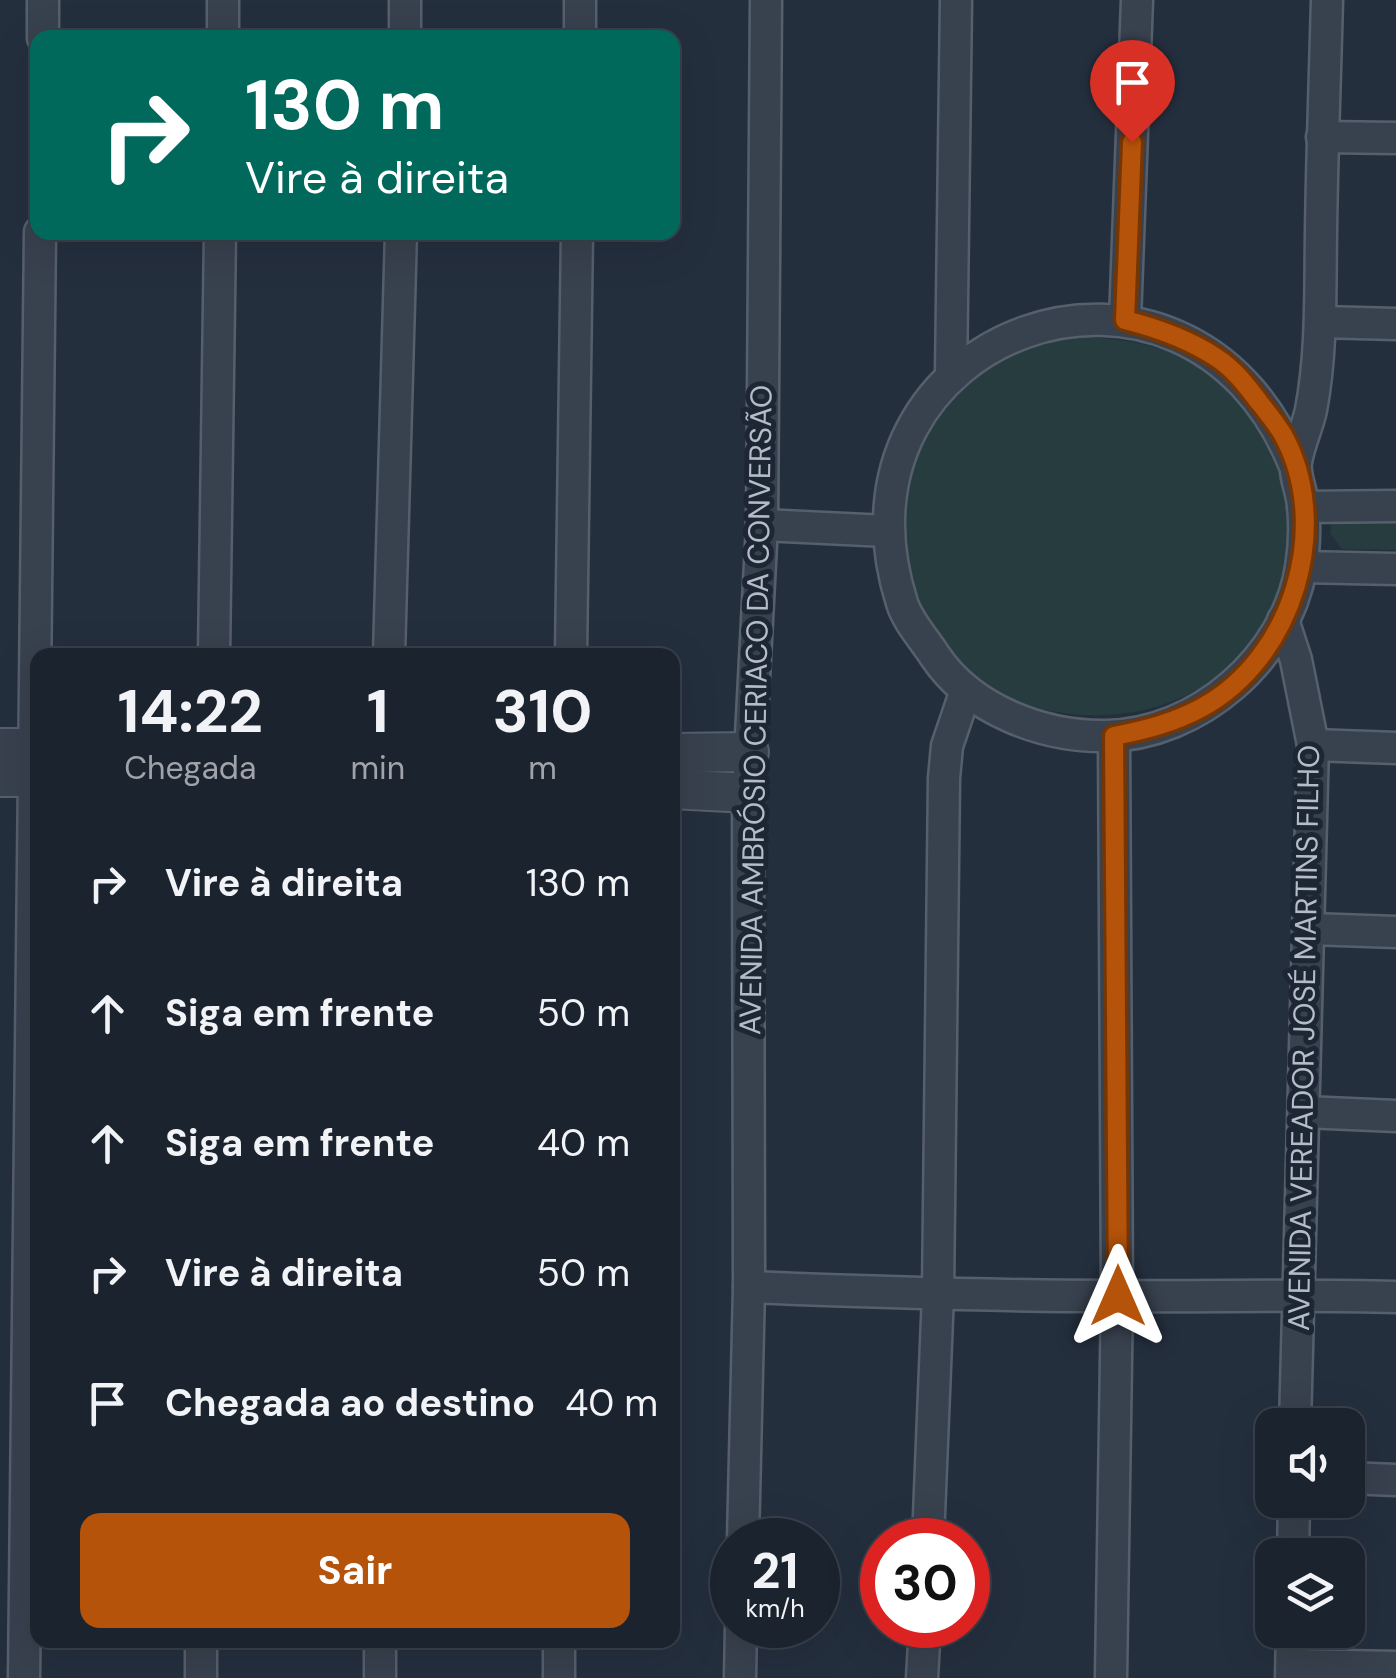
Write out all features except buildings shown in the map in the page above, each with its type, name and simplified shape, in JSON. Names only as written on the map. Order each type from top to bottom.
[{"type":"street","points":[[42,30],[43,0]]},
{"type":"street","points":[[223,0],[223,30]]},
{"type":"street","points":[[405,0],[405,30]]},
{"type":"street","points":[[580,0],[580,30]]},
{"type":"street","name":"AVENIDA AMBRÓSIO CERIACO DA CONVERSÃO","points":[[744,1518],[749,1287],[748,793],[762,525],[766,0]]},
{"type":"street","points":[[951,375],[956,0]]},
{"type":"street","points":[[1125,320],[1137,0]]},
{"type":"street","points":[[1295,466],[1311,410],[1320,322],[1328,0]]},
{"type":"street","points":[[1322,137],[1396,138]]},
{"type":"street","points":[[24,1678],[24,763],[40,240]]},
{"type":"street","points":[[214,648],[220,240]]},
{"type":"street","points":[[389,648],[401,240]]},
{"type":"street","points":[[571,648],[577,240]]},
{"type":"street","points":[[1094,318],[1125,320],[1158,328],[1218,358],[1243,380],[1263,407],[1282,434],[1295,466],[1304,507],[1301,567],[1284,620],[1272,642],[1242,678],[1204,707],[1160,726],[1114,736],[1082,736],[1021,722],[966,690],[946,672],[903,608],[887,532],[896,463],[928,401],[951,375],[976,356],[1032,328],[1094,318]]},
{"type":"street","points":[[1320,322],[1396,324]]},
{"type":"street","points":[[1304,507],[1396,506]]},
{"type":"street","points":[[762,525],[887,532]]},
{"type":"street","points":[[1301,567],[1396,569]]},
{"type":"street","name":"AVENIDA VEREADOR JOSÉ MARTINS FILHO","points":[[1284,620],[1313,745],[1296,1408]]},
{"type":"street","points":[[929,1518],[938,1294],[944,778],[947,746],[966,690]]},
{"type":"street","points":[[1110,1678],[1118,1296],[1114,736]]},
{"type":"street","points":[[1313,745],[1396,748]]},
{"type":"street","points":[[680,753],[749,752]]},
{"type":"street","points":[[680,789],[748,793]]},
{"type":"street","points":[[1311,930],[1396,932]]},
{"type":"street","points":[[1304,1112],[1396,1116]]},
{"type":"street","points":[[749,1287],[938,1294],[1396,1297]]},
{"type":"street","points":[[1365,1479],[1396,1480]]},
{"type":"street","points":[[200,1678],[201,1648]]},
{"type":"street","points":[[380,1648],[380,1678]]},
{"type":"street","points":[[559,1678],[560,1648]]},
{"type":"street","points":[[740,1678],[741,1648]]},
{"type":"street","points":[[922,1678],[923,1648]]},
{"type":"street","points":[[1292,1672],[1396,1667]]},
{"type":"green space","points":[[1072,336],[1146,345],[1203,368],[1231,390],[1270,434],[1287,463],[1294,493],[1294,550],[1287,584],[1258,636],[1224,672],[1197,690],[1136,712],[1070,714],[1006,698],[990,689],[956,658],[925,616],[898,557],[898,511],[905,481],[922,440],[941,412],[990,364],[1026,346]]},
{"type":"green space","points":[[1396,512],[1396,550],[1342,549],[1330,533],[1332,521]]},
{"type":"route","points":[[1118,1296],[1114,736],[1160,726],[1204,707],[1242,678],[1272,642],[1284,620],[1301,567],[1304,507],[1295,466],[1282,434],[1243,380],[1218,358],[1158,328],[1125,320],[1132,142]]}]
